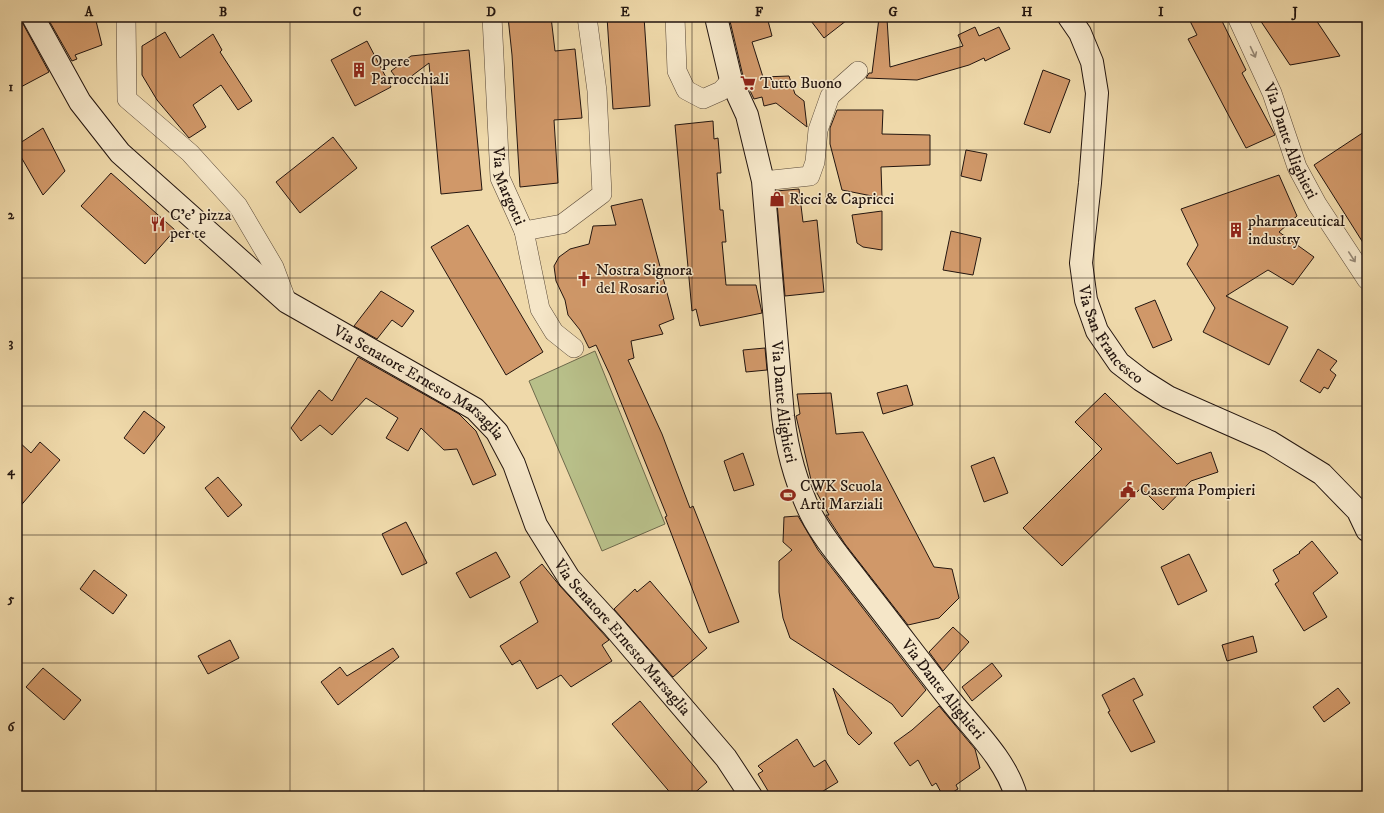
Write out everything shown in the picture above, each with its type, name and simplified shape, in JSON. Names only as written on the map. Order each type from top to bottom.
[{"type":"street","name":"Via Senatore Ernesto Marsaglia","points":[[33,17],[80,102],[120,153],[287,302],[474,410],[497,432],[514,464],[536,525],[569,578],[613,626],[726,758],[751,796]]},
{"type":"street","points":[[126,17],[127,99],[190,153],[238,206],[274,267],[287,302]]},
{"type":"street","name":"Via Margotti","points":[[492,17],[500,178],[524,231],[562,224],[602,194],[597,92],[587,17]]},
{"type":"street","points":[[675,17],[677,71],[686,90],[704,99],[721,91],[731,80]]},
{"type":"street","name":"Via Dante Alighieri","points":[[716,17],[731,80],[747,115],[763,181],[783,416],[787,446],[800,491],[812,516],[827,539],[992,752],[1005,771],[1016,796]]},
{"type":"street","name":"Via San Francesco","points":[[1068,17],[1080,33],[1092,62],[1097,93],[1090,183],[1081,263],[1086,300],[1098,331],[1119,363],[1146,384],[1168,398],[1270,442],[1322,474],[1358,511],[1367,530]]},
{"type":"street","name":"Via Dante Alighieri","points":[[1237,17],[1272,93],[1297,167],[1317,204],[1367,280]]},
{"type":"street","points":[[763,181],[810,176],[815,162],[818,130],[830,96],[858,71]]},
{"type":"street","points":[[524,231],[540,309],[554,332],[574,348]]},
{"type":"green space","points":[[595,351],[665,524],[602,551],[529,381]]},
{"type":"building","points":[[47,17],[95,17],[102,45],[75,55],[77,59],[72,61]]},
{"type":"building","points":[[508,17],[551,17],[555,51],[575,49],[582,118],[554,120],[558,183],[520,187],[512,55]]},
{"type":"building","points":[[607,17],[644,17],[650,106],[613,109]]},
{"type":"building","points":[[729,17],[767,17],[772,36],[752,42],[763,77],[789,76],[795,94],[804,101],[807,127],[776,103],[764,106],[762,97],[754,99],[743,76]]},
{"type":"building","points":[[808,17],[851,17],[824,38]]},
{"type":"building","points":[[1188,17],[1220,17],[1246,70],[1242,73],[1275,135],[1246,148],[1188,39],[1197,35]]},
{"type":"building","points":[[1258,17],[1314,17],[1340,56],[1290,65]]},
{"type":"building","points":[[879,18],[887,19],[890,67],[963,46],[958,35],[975,27],[979,36],[999,27],[1010,49],[985,61],[984,58],[969,65],[917,80],[866,78],[869,73],[872,73]]},
{"type":"building","points":[[22,22],[49,72],[17,89],[17,24]]},
{"type":"building","points":[[165,32],[180,58],[213,34],[222,50],[220,52],[252,101],[238,110],[221,85],[193,105],[206,127],[189,138],[157,100],[142,75],[142,46]]},
{"type":"building","name":"Opere Parrocchiali","points":[[367,41],[391,87],[355,106],[331,60]]},
{"type":"building","points":[[469,50],[482,190],[441,194],[429,63],[401,84],[391,71],[411,56]]},
{"type":"building","points":[[1043,70],[1070,80],[1050,133],[1024,124]]},
{"type":"building","points":[[837,110],[883,110],[882,134],[930,135],[930,165],[881,167],[882,198],[842,190],[830,144],[830,128]]},
{"type":"building","points":[[713,121],[714,139],[718,138],[721,173],[717,173],[720,210],[723,210],[726,242],[722,242],[726,285],[756,285],[762,313],[700,326],[696,309],[692,311],[675,125]]},
{"type":"building","points":[[43,128],[65,171],[43,195],[17,150],[17,145]]},
{"type":"building","points":[[1367,130],[1367,249],[1314,165]]},
{"type":"building","points":[[333,137],[357,168],[300,213],[276,182]]},
{"type":"building","points":[[966,150],[987,154],[981,181],[961,176]]},
{"type":"building","points":[[111,173],[175,230],[145,264],[81,206]]},
{"type":"building","name":"pharmaceutical industry","points":[[1279,175],[1297,216],[1279,232],[1314,257],[1293,285],[1268,270],[1226,296],[1288,327],[1269,365],[1203,332],[1215,308],[1187,264],[1198,245],[1181,209]]},
{"type":"building","points":[[799,189],[803,222],[817,220],[824,292],[785,296],[776,191]]},
{"type":"building","points":[[642,199],[674,319],[659,325],[663,334],[631,341],[634,358],[628,360],[662,434],[690,508],[693,506],[739,622],[709,633],[665,517],[667,516],[610,375],[596,345],[589,348],[580,330],[568,315],[565,300],[556,281],[554,266],[559,257],[570,249],[589,244],[593,226],[616,225],[611,206]]},
{"type":"building","points":[[882,211],[882,250],[863,247],[857,243],[852,215]]},
{"type":"building","points":[[468,225],[543,352],[506,375],[431,247]]},
{"type":"building","points":[[951,231],[981,238],[973,275],[943,270]]},
{"type":"building","points":[[381,291],[414,311],[402,327],[392,320],[377,339],[354,326]]},
{"type":"building","points":[[1155,300],[1172,340],[1153,348],[1135,308]]},
{"type":"building","points":[[765,348],[767,370],[746,372],[743,350]]},
{"type":"building","points":[[1318,349],[1337,361],[1330,370],[1336,375],[1328,389],[1324,387],[1320,393],[1300,381]]},
{"type":"building","points":[[358,357],[459,414],[476,431],[496,475],[473,485],[457,449],[444,450],[421,428],[408,451],[386,438],[398,418],[366,398],[332,435],[320,425],[301,441],[291,428],[319,390],[332,401]]},
{"type":"building","points":[[907,385],[913,405],[883,414],[877,393]]},
{"type":"building","points":[[831,393],[836,434],[863,432],[934,567],[952,569],[959,598],[939,618],[908,625],[845,544],[826,515],[829,515],[812,484],[796,416],[800,414],[797,394]]},
{"type":"building","points":[[1105,393],[1177,464],[1211,452],[1218,472],[1191,481],[1163,510],[1141,488],[1062,566],[1023,528],[1102,449],[1075,422]]},
{"type":"building","points":[[144,411],[165,427],[144,454],[124,438]]},
{"type":"building","points":[[17,440],[31,453],[40,442],[60,460],[17,510]]},
{"type":"building","points":[[743,453],[754,485],[734,491],[724,461]]},
{"type":"building","points":[[994,457],[1008,493],[984,502],[971,466]]},
{"type":"building","points":[[218,477],[242,505],[228,517],[205,488]]},
{"type":"building","points":[[798,516],[818,550],[926,690],[902,717],[892,704],[790,638],[783,618],[779,592],[779,561],[792,550],[783,542],[784,517]]},
{"type":"building","points":[[406,522],[427,563],[402,575],[382,534]]},
{"type":"building","points":[[1312,541],[1338,573],[1313,593],[1327,617],[1304,631],[1275,584],[1279,581],[1273,570],[1300,553],[1299,552]]},
{"type":"building","points":[[496,552],[510,577],[470,598],[456,573]]},
{"type":"building","points":[[1189,554],[1207,591],[1178,605],[1161,567]]},
{"type":"building","points":[[542,564],[609,640],[602,645],[612,661],[571,687],[561,675],[537,689],[520,660],[512,665],[500,646],[538,622],[520,582]]},
{"type":"building","points":[[94,570],[127,595],[113,614],[80,589]]},
{"type":"building","points":[[650,581],[707,648],[673,677],[614,609],[635,589],[637,592]]},
{"type":"building","points":[[953,627],[969,642],[943,671],[929,652]]},
{"type":"building","points":[[1253,636],[1257,652],[1227,661],[1222,645]]},
{"type":"building","points":[[230,640],[239,658],[208,674],[198,656]]},
{"type":"building","points":[[393,648],[399,657],[338,705],[321,682],[340,667],[347,676]]},
{"type":"building","points":[[992,663],[1002,676],[972,701],[962,687]]},
{"type":"building","points":[[43,668],[81,700],[64,720],[26,687]]},
{"type":"building","points":[[1134,678],[1143,695],[1133,700],[1155,742],[1131,752],[1108,712],[1110,711],[1102,695]]},
{"type":"building","points":[[833,688],[872,733],[859,745],[848,734]]},
{"type":"building","points":[[1338,688],[1350,703],[1324,722],[1313,707]]},
{"type":"building","points":[[640,701],[707,782],[691,796],[673,796],[612,724]]},
{"type":"building","points":[[939,706],[975,749],[980,768],[956,785],[958,789],[946,796],[943,796],[936,783],[932,786],[918,760],[910,766],[894,743],[912,730]]},
{"type":"building","points":[[797,739],[814,767],[825,760],[838,782],[815,796],[771,796],[758,774],[763,771],[758,766]]},
{"type":"place","name":"Opere Parrocchiali","points":[[359,70]]},
{"type":"place","name":"Tutto Buono","points":[[748,83]]},
{"type":"place","name":"Ricci & Capricci","points":[[777,199]]},
{"type":"place","name":"C'e' pizza per te","points":[[158,224]]},
{"type":"place","name":"pharmaceutical industry","points":[[1236,230]]},
{"type":"place","name":"Nostra Signora del Rosario","points":[[584,279]]},
{"type":"place","name":"Caserma Pompieri","points":[[1128,490]]},
{"type":"place","name":"CWK Scuola Arti Marziali","points":[[788,495]]}]
